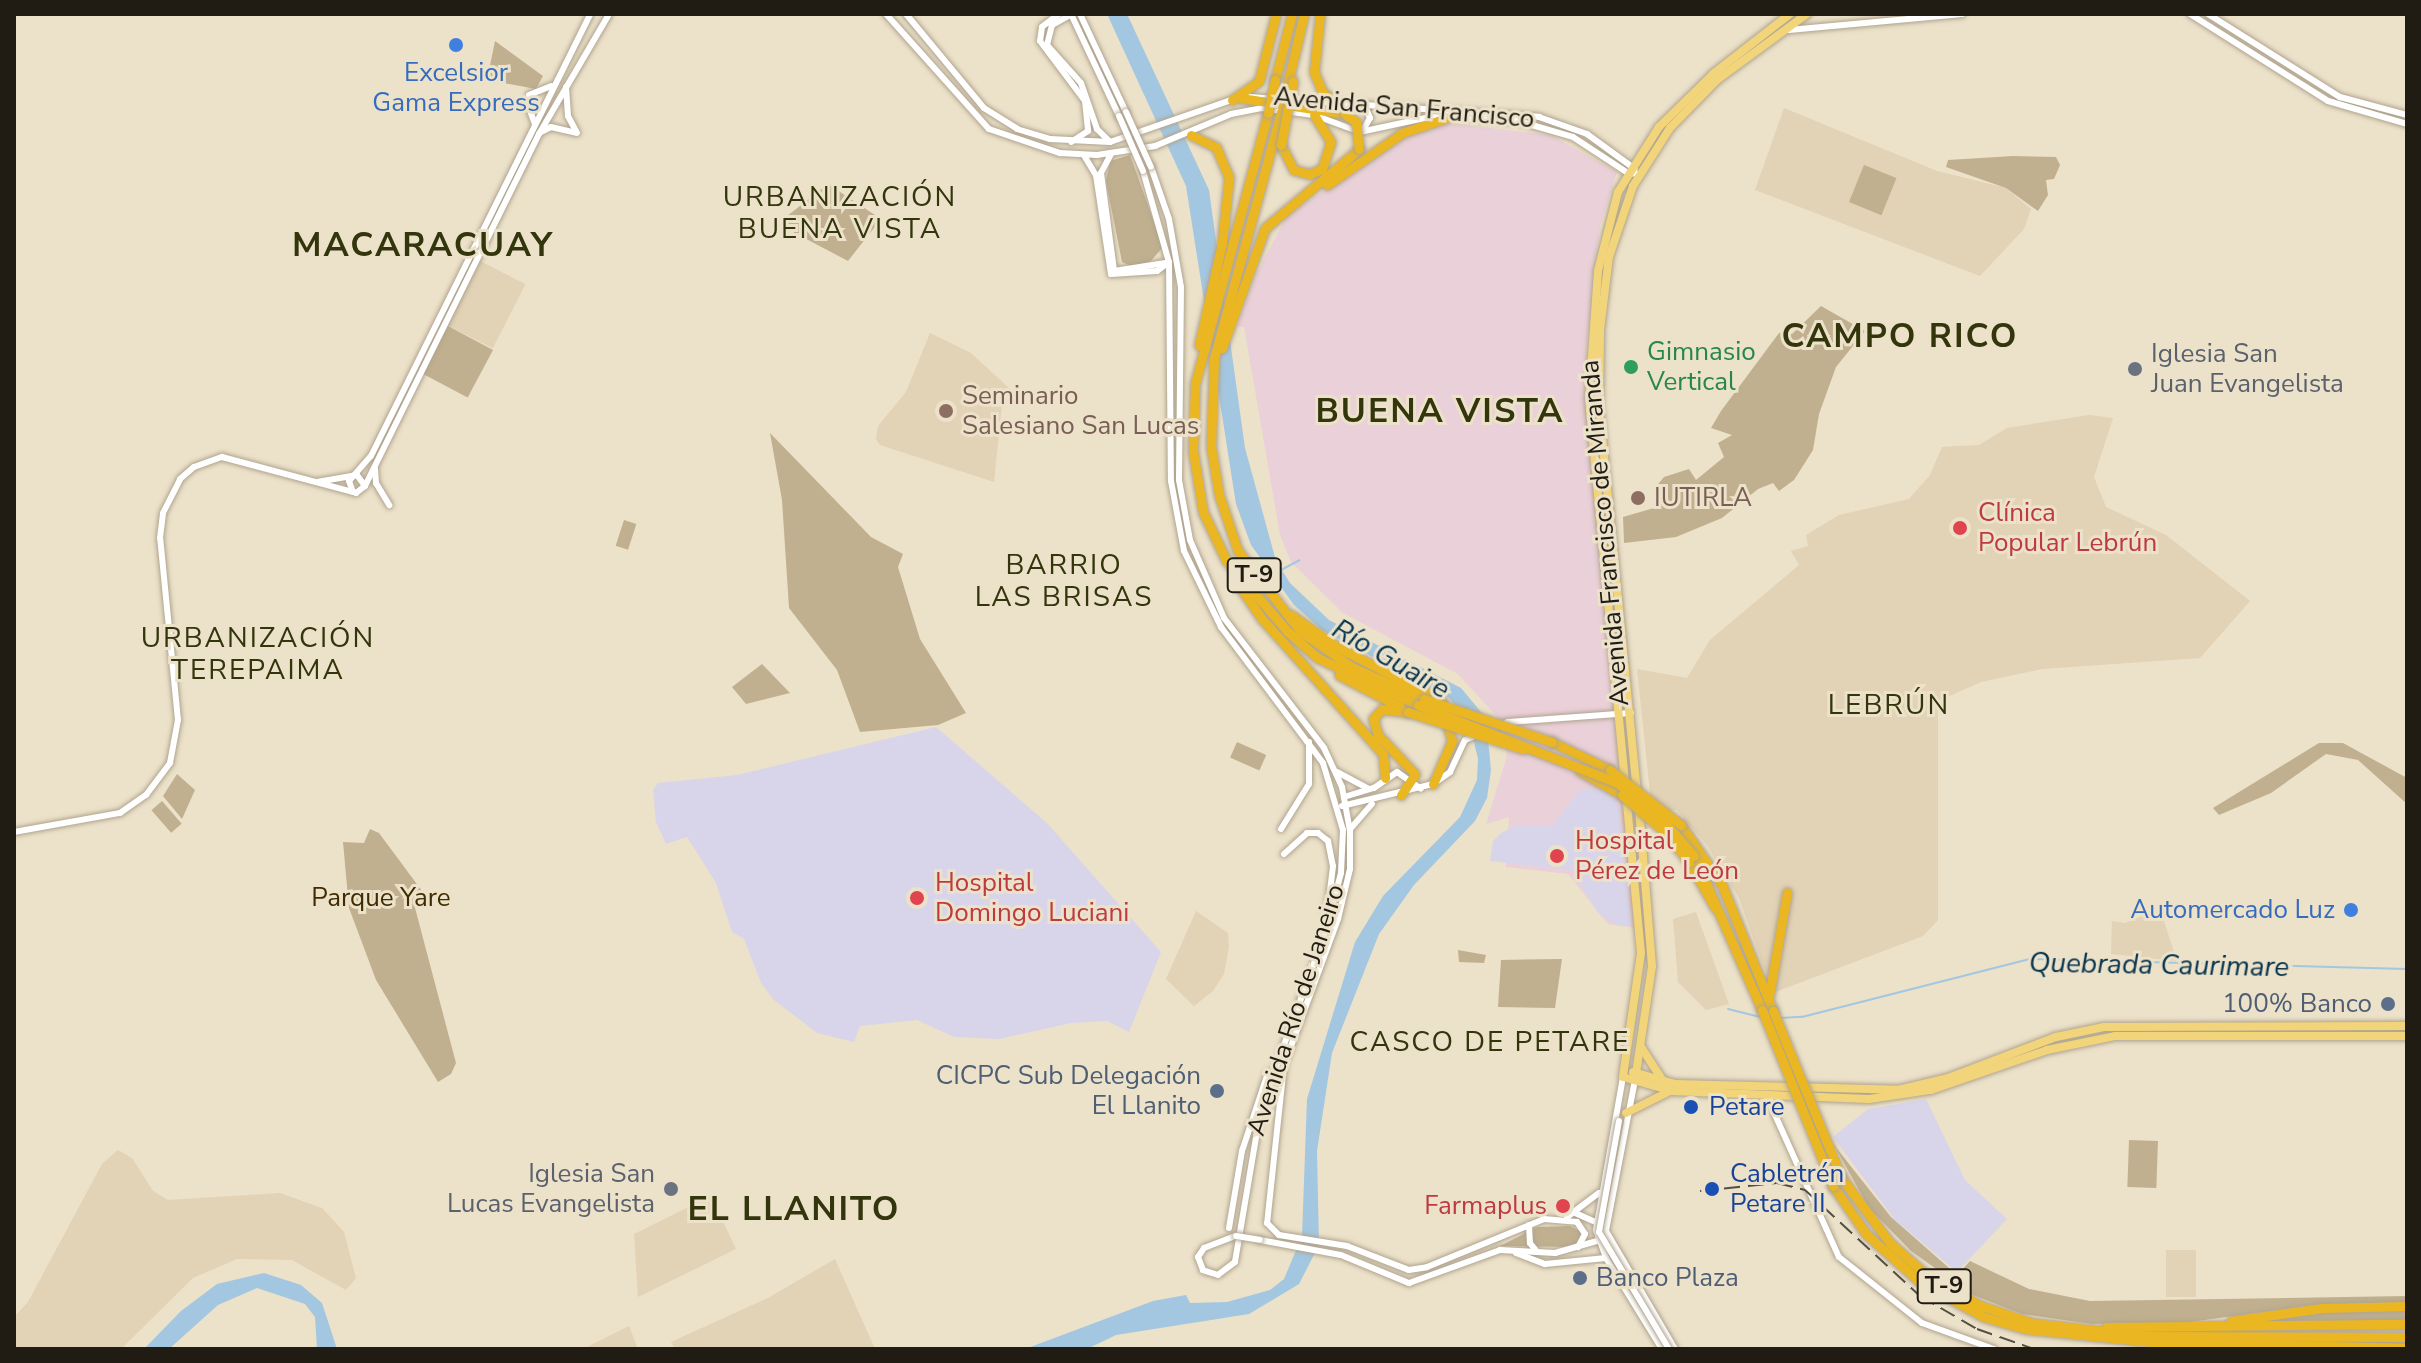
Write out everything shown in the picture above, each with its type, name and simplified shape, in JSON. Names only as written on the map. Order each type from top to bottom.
[{"type":"highway","points":[[1237,99],[1259,81],[1276,14]]},
{"type":"highway","name":"T-9","points":[[1292,14],[1227,262],[1203,330],[1192,415],[1195,475],[1203,512],[1226,560],[1265,610],[1329,669],[1408,712],[1567,764],[1636,805],[1692,859]]},
{"type":"highway","name":"T-9","points":[[1304,14],[1291,82],[1231,291],[1214,364],[1211,447],[1224,515],[1238,551],[1277,605],[1328,652],[1421,702],[1594,760],[1667,810],[1681,825],[1722,885],[1769,999],[1767,1010],[1833,1186],[1866,1234],[1903,1269],[1984,1317],[2077,1338],[2407,1348]]},
{"type":"highway","points":[[1320,14],[1314,72],[1323,93],[1337,103]]},
{"type":"highway","points":[[1291,82],[1281,145],[1294,170],[1309,174],[1322,169],[1331,142],[1314,115]]},
{"type":"highway","points":[[1214,364],[1235,316],[1265,228],[1359,149],[1356,122],[1345,114],[1237,99]]},
{"type":"highway","points":[[1309,192],[1347,174],[1402,133],[1446,118]]},
{"type":"highway","points":[[1191,135],[1216,147],[1228,169],[1222,243],[1203,330]]},
{"type":"highway","points":[[1226,560],[1262,619],[1383,754],[1385,778]]},
{"type":"highway","points":[[1277,605],[1337,647],[1437,695],[1452,732],[1448,757],[1433,784]]},
{"type":"highway","name":"T-9","points":[[1318,658],[1616,782],[1659,816],[1692,859],[1767,1010],[1841,1177],[1890,1243],[1947,1288],[2005,1315],[2087,1331],[2148,1336],[2407,1337]]},
{"type":"highway","points":[[1401,795],[1411,785],[1414,772],[1378,735],[1373,722],[1382,709],[1408,712]]},
{"type":"highway","points":[[1452,732],[1465,740]]},
{"type":"highway","points":[[1769,999],[1787,893]]},
{"type":"highway","points":[[2217,1325],[2296,1311],[2407,1306]]},
{"type":"highway","points":[[2087,1331],[2217,1325],[2407,1324]]},
{"type":"highway","points":[[2352,1347],[2366,1349]]},
{"type":"main road","name":"Avenida Francisco de Miranda","points":[[1624,1073],[1641,953],[1588,365],[1604,240],[1630,169],[1680,103],[1790,14]]},
{"type":"main road","name":"Avenida Francisco de Miranda","points":[[1636,1076],[1652,966],[1599,406],[1599,356],[1609,257],[1623,207],[1670,128],[1699,97],[1807,14]]},
{"type":"main road","points":[[1624,1073],[1666,1082],[1898,1090],[1948,1078],[2056,1037],[2104,1027],[2407,1026]]},
{"type":"main road","points":[[1636,1076],[1672,1091],[1767,1097],[1912,1094],[2047,1050],[2115,1036],[2407,1036]]},
{"type":"main road","points":[[1641,1047],[1650,1068],[1666,1082]]},
{"type":"main road","points":[[1626,1113],[1672,1091]]},
{"type":"street","points":[[353,492],[348,484],[371,456],[590,14]]},
{"type":"street","points":[[14,832],[120,813],[146,795],[170,763],[178,720],[160,538],[163,513],[180,479],[194,467],[222,457],[353,492],[364,488],[539,134],[609,14]]},
{"type":"street","name":"Avenida San Francisco","points":[[886,14],[989,129],[1026,145],[1084,156],[1111,154],[1191,135],[1250,109],[1314,115],[1360,132],[1446,118],[1518,121],[1558,131],[1640,174]]},
{"type":"street","points":[[906,14],[991,113],[1024,132],[1067,142],[1110,142],[1237,99]]},
{"type":"street","points":[[1067,142],[1086,133],[1089,119],[1079,88],[1042,45],[1040,31],[1056,17],[1071,14]]},
{"type":"street","name":"Avenida Río de Janeiro","points":[[1071,14],[1122,114]]},
{"type":"street","name":"Avenida Río de Janeiro","points":[[1080,14],[1147,169],[1178,260],[1181,287],[1179,480],[1194,553],[1224,618],[1302,714],[1335,769],[1350,831],[1350,869],[1338,919],[1280,1064]]},
{"type":"street","points":[[1789,30],[1962,14]]},
{"type":"street","points":[[2190,14],[2328,101],[2407,124]]},
{"type":"street","points":[[2208,14],[2340,97],[2407,115]]},
{"type":"street","points":[[1056,17],[1077,27]]},
{"type":"street","points":[[1056,17],[1047,45],[1081,83],[1097,129],[1110,142]]},
{"type":"street","points":[[529,95],[554,84]]},
{"type":"street","points":[[539,134],[551,127],[577,133],[568,116],[566,85]]},
{"type":"street","name":"Avenida San Francisco","points":[[1237,99],[1539,117],[1587,134],[1630,169]]},
{"type":"street","points":[[528,105],[535,124]]},
{"type":"street","points":[[1360,132],[1369,123],[1365,105]]},
{"type":"street","points":[[1111,154],[1101,173],[1114,271],[1154,268],[1171,284]]},
{"type":"street","points":[[1084,156],[1096,175],[1111,274],[1154,268],[1178,260]]},
{"type":"street","name":"Avenida Río de Janeiro","points":[[1147,169],[1169,262],[1171,481],[1184,551],[1221,627],[1308,739],[1342,802],[1341,873],[1325,933],[1253,1140],[1237,1256],[1218,1275],[1208,1274],[1199,1263],[1204,1248],[1234,1236],[1260,1240],[1290,1245],[1341,1255],[1409,1283],[1493,1252],[1513,1251]]},
{"type":"street","points":[[1154,268],[1166,249]]},
{"type":"street","points":[[1169,262],[1181,287]]},
{"type":"street","points":[[375,465],[376,483],[389,505]]},
{"type":"street","points":[[319,482],[354,476],[363,478],[364,488]]},
{"type":"street","points":[[1342,802],[1382,799],[1433,784],[1450,772],[1465,740],[1508,722],[1630,709]]},
{"type":"street","points":[[1281,829],[1309,784],[1308,739]]},
{"type":"street","points":[[1335,769],[1350,783],[1371,789]]},
{"type":"street","points":[[1342,802],[1400,771],[1411,785],[1422,789]]},
{"type":"street","points":[[1350,831],[1360,812],[1382,799]]},
{"type":"street","points":[[1284,854],[1310,832],[1322,835],[1331,846],[1325,933]]},
{"type":"street","points":[[1229,1228],[1248,1128],[1280,1064]]},
{"type":"street","points":[[1280,1064],[1266,1214],[1269,1227],[1279,1235],[1347,1246],[1414,1269],[1529,1225],[1570,1215],[1599,1193]]},
{"type":"street","points":[[1624,1073],[1599,1193],[1596,1222],[1606,1258],[1662,1349]]},
{"type":"street","points":[[1636,1076],[1626,1113],[1606,1224],[1607,1238],[1675,1349]]},
{"type":"street","points":[[1767,1097],[1839,1257],[1922,1323],[1994,1349]]},
{"type":"street","points":[[1616,1108],[1619,1121],[1599,1232],[1669,1349]]},
{"type":"street","points":[[1619,1121],[1626,1113]]},
{"type":"street","points":[[1570,1215],[1606,1224]]},
{"type":"street","points":[[1570,1215],[1585,1230],[1578,1247]]},
{"type":"street","points":[[1529,1225],[1530,1243],[1537,1252]]},
{"type":"street","points":[[1513,1251],[1537,1252],[1578,1247],[1607,1238]]},
{"type":"street","points":[[1513,1251],[1545,1264],[1606,1258]]},
{"type":"shaded area","points":[[1784,108],[1937,171],[2006,188],[2031,209],[2024,229],[1980,276],[1755,190]]},
{"type":"shaded area","points":[[1444,123],[1550,135],[1617,172],[1600,226],[1586,351],[1636,928],[1608,924],[1568,874],[1506,867],[1509,817],[1486,824],[1507,756],[1500,720],[1458,674],[1343,613],[1291,562],[1280,535],[1244,327],[1237,327],[1255,276],[1287,216],[1398,140]]},
{"type":"shaded area","points":[[480,261],[525,284],[493,348],[447,325]]},
{"type":"shaded area","name":"Seminario Salesiano San Lucas","points":[[930,333],[971,353],[1010,389],[1002,405],[994,482],[880,445],[876,439],[878,426],[906,392]]},
{"type":"shaded area","points":[[2089,415],[2113,418],[2094,477],[2106,507],[2166,535],[2250,601],[2200,658],[2042,669],[1981,682],[1938,701],[1938,920],[1923,936],[1773,993],[1739,898],[1707,845],[1677,810],[1652,812],[1637,669],[1687,678],[1710,640],[1799,565],[1791,551],[1808,546],[1806,535],[1839,515],[1909,499],[1930,475],[1942,447],[1979,445],[2007,428]]},
{"type":"shaded area","name":"Hospital Domingo Luciani","points":[[936,727],[1047,823],[1161,952],[1129,1032],[1107,1021],[1071,1023],[999,1039],[954,1037],[917,1020],[860,1026],[854,1042],[817,1033],[774,1000],[761,983],[744,939],[732,932],[716,883],[687,837],[666,844],[656,822],[653,790],[658,783],[737,775]]},
{"type":"shaded area","name":"Hospital Pérez de León","points":[[1603,789],[1618,803],[1631,925],[1619,926],[1598,913],[1572,870],[1490,861],[1493,841],[1501,833],[1517,825],[1553,825],[1580,790]]},
{"type":"shaded area","points":[[2160,909],[2177,961],[2111,954],[2112,921],[2125,923]]},
{"type":"shaded area","points":[[1196,911],[1228,933],[1229,947],[1224,974],[1213,991],[1194,1006],[1166,979]]},
{"type":"shaded area","points":[[1696,912],[1729,1004],[1706,1010],[1678,982],[1673,919]]},
{"type":"shaded area","points":[[1926,1099],[1965,1180],[2007,1219],[1957,1272],[1895,1220],[1833,1137],[1868,1109]]},
{"type":"shaded area","points":[[118,1150],[132,1158],[153,1191],[168,1200],[280,1193],[322,1208],[344,1232],[356,1278],[346,1290],[292,1260],[237,1259],[193,1278],[121,1349],[14,1349],[14,1317],[28,1302],[102,1164]]},
{"type":"shaded area","points":[[711,1196],[736,1249],[638,1297],[634,1234]]},
{"type":"shaded area","points":[[2166,1250],[2196,1250],[2196,1297],[2166,1297]]},
{"type":"shaded area","points":[[835,1259],[875,1349],[675,1349],[671,1342],[768,1298]]},
{"type":"shaded area","points":[[629,1326],[638,1349],[583,1349]]},
{"type":"green space","points":[[495,41],[543,76],[536,89],[487,80]]},
{"type":"green space","points":[[1130,155],[1163,247],[1150,262],[1131,266],[1122,262],[1106,181],[1110,161]]},
{"type":"green space","points":[[2056,157],[2060,165],[2054,179],[2046,180],[2048,195],[2038,211],[2006,188],[1946,167],[1948,160]]},
{"type":"green space","points":[[1864,165],[1896,178],[1881,215],[1849,202]]},
{"type":"green space","points":[[828,184],[881,219],[848,261],[793,232],[782,220]]},
{"type":"green space","points":[[1821,306],[1865,331],[1836,367],[1819,414],[1813,450],[1794,480],[1779,491],[1773,483],[1758,489],[1722,518],[1676,537],[1624,543],[1623,517],[1654,508],[1654,489],[1664,477],[1689,469],[1696,480],[1724,457],[1718,443],[1732,435],[1711,428],[1721,411],[1779,333],[1792,334]]},
{"type":"green space","points":[[448,326],[493,350],[468,398],[423,374]]},
{"type":"green space","points":[[770,433],[871,537],[903,554],[898,567],[920,639],[966,713],[938,725],[860,732],[837,670],[789,608],[782,500]]},
{"type":"green space","points":[[624,520],[636,524],[628,550],[616,546]]},
{"type":"green space","points":[[762,664],[790,693],[746,704],[732,687]]},
{"type":"green space","points":[[1237,742],[1266,755],[1259,771],[1230,758]]},
{"type":"green space","points":[[2319,743],[2343,743],[2407,778],[2407,804],[2358,760],[2326,754],[2271,793],[2219,815],[2213,808]]},
{"type":"green space","points":[[177,774],[195,790],[182,819],[163,796]]},
{"type":"green space","points":[[162,801],[182,824],[171,833],[151,810]]},
{"type":"green space","name":"Parque Yare","points":[[370,829],[379,833],[425,895],[414,904],[456,1063],[451,1074],[438,1082],[376,980],[349,908],[343,842],[364,843]]},
{"type":"green space","points":[[1458,950],[1486,955],[1484,963],[1459,962]]},
{"type":"green space","points":[[1562,959],[1555,1008],[1498,1007],[1501,960]]},
{"type":"green space","points":[[2129,1140],[2158,1141],[2156,1188],[2127,1187]]},
{"type":"green space","points":[[1834,1145],[1891,1217],[1957,1275],[1970,1261],[2029,1289],[2090,1301],[2407,1296],[2407,1302],[2313,1305],[2190,1322],[2092,1324],[2022,1314],[1973,1295],[1911,1251],[1869,1208]]},
{"type":"green space","points":[[1570,1226],[1583,1233],[1582,1242],[1570,1247],[1500,1246],[1537,1227]]},
{"type":"green space","points":[[2345,1309],[2407,1309],[2407,1320],[2257,1322]]},
{"type":"water","name":"Río Guaire","points":[[1107,14],[1127,14],[1209,190],[1245,448],[1276,561],[1290,583],[1329,620],[1461,688],[1486,718],[1491,770],[1487,798],[1475,821],[1414,885],[1379,934],[1332,1053],[1317,1151],[1319,1245],[1299,1284],[1249,1314],[1116,1335],[1087,1349],[1025,1349],[1153,1301],[1186,1295],[1190,1303],[1227,1302],[1270,1290],[1284,1279],[1302,1236],[1307,1099],[1355,942],[1383,896],[1460,817],[1477,780],[1478,759],[1469,721],[1449,698],[1322,630],[1294,605],[1251,545],[1236,504],[1186,186]]},
{"type":"water","points":[[264,1273],[301,1285],[322,1303],[337,1349],[317,1349],[315,1317],[305,1304],[257,1288],[218,1305],[169,1349],[144,1349],[181,1311],[217,1284]]},
{"type":"waterway","points":[[1281,570],[1300,560]]},
{"type":"waterway","name":"Quebrada Caurimare","points":[[1780,1018],[1802,1017],[2029,959],[2407,969]]},
{"type":"waterway","name":"Quebrada Caurimare","points":[[1728,1009],[1761,1017]]},
{"type":"railway","points":[[1700,1191],[1777,1183],[1805,1190],[1920,1296],[1977,1329],[2034,1349]]},
{"type":"place","name":"Excelsior Gama Express","points":[[456,45]]},
{"type":"place","name":"Gimnasio Vertical","points":[[1631,367]]},
{"type":"place","name":"Iglesia San Juan Evangelista","points":[[2135,369]]},
{"type":"place","name":"Seminario Salesiano San Lucas","points":[[946,411]]},
{"type":"place","name":"IUTIRLA","points":[[1638,498]]},
{"type":"place","name":"Clínica Popular Lebrún","points":[[1960,528]]},
{"type":"place","name":"Hospital Pérez de León","points":[[1557,856]]},
{"type":"place","name":"Hospital Domingo Luciani","points":[[917,898]]},
{"type":"place","name":"Automercado Luz","points":[[2351,910]]},
{"type":"place","name":"100% Banco","points":[[2388,1004]]},
{"type":"place","name":"CICPC Sub Delegación El Llanito","points":[[1217,1091]]},
{"type":"place","name":"Petare","points":[[1691,1107]]},
{"type":"place","name":"Iglesia San Lucas Evangelista","points":[[671,1189]]},
{"type":"place","name":"Cabletrén Petare II","points":[[1712,1189]]},
{"type":"place","name":"Farmaplus","points":[[1563,1206]]},
{"type":"place","name":"Banco Plaza","points":[[1580,1278]]},
{"type":"district","name":"URBANIZACIÓN BUENA VISTA","points":[[840,213]]},
{"type":"district","name":"MACARACUAY","points":[[423,246]]},
{"type":"district","name":"CAMPO RICO","points":[[1900,337]]},
{"type":"district","name":"BUENA VISTA","points":[[1440,412]]},
{"type":"district","name":"BARRIO LAS BRISAS","points":[[1064,581]]},
{"type":"district","name":"URBANIZACIÓN TEREPAIMA","points":[[258,654]]},
{"type":"district","name":"LEBRÚN","points":[[1889,705]]},
{"type":"district","name":"CASCO DE PETARE","points":[[1490,1042]]},
{"type":"district","name":"EL LLANITO","points":[[794,1210]]}]
